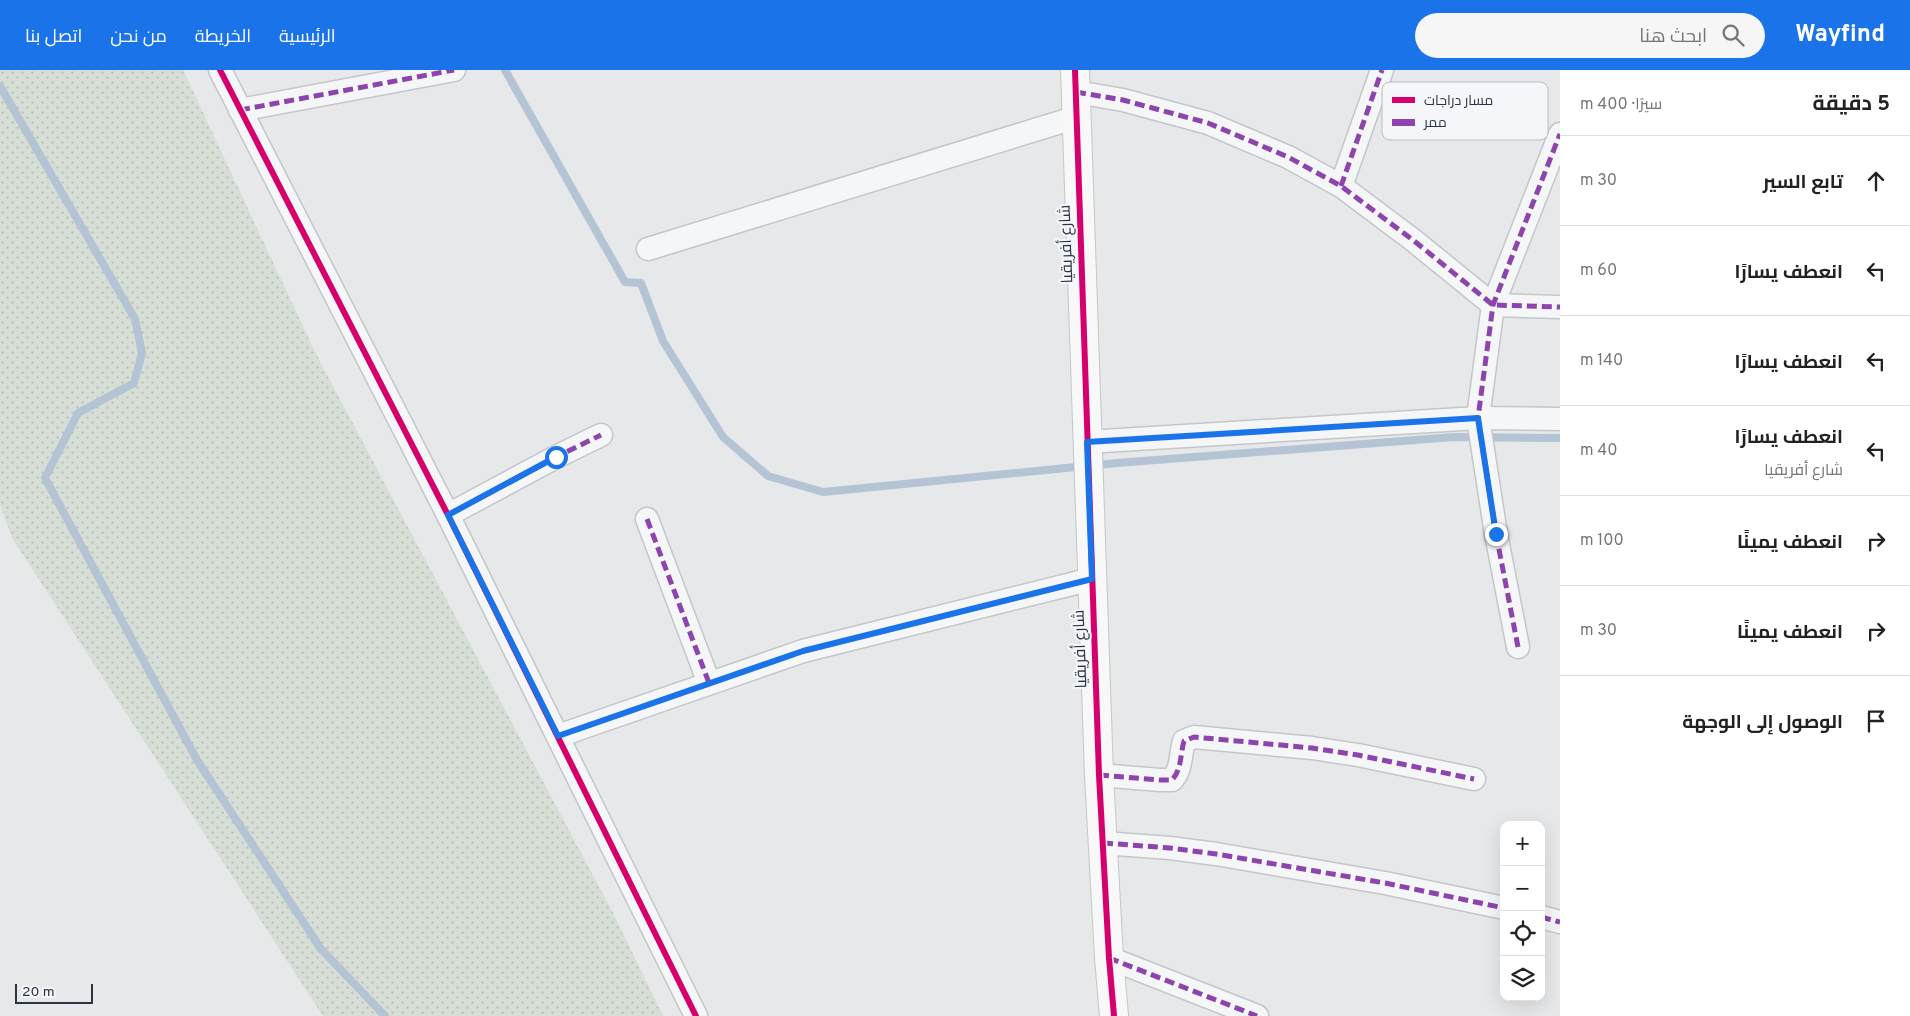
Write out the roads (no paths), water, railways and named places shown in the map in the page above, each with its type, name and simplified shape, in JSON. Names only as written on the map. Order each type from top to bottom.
[{"type":"street","points":[[220,70],[354,328],[696,1016]]},
{"type":"street","points":[[240,110],[454,70]]},
{"type":"street","points":[[1341,186],[1382,70]]},
{"type":"street","points":[[648,249],[1076,93],[1123,100],[1208,123],[1288,157],[1341,186],[1413,240],[1493,305],[1560,307]]},
{"type":"street","name":"شارع أفريقيا","points":[[1076,93],[1099,775],[1114,1016]]},
{"type":"street","points":[[1518,647],[1496,534],[1478,418],[1493,305],[1560,134]]},
{"type":"street","points":[[1087,442],[1478,418],[1560,419]]},
{"type":"street","points":[[448,515],[556,457],[600,436]]},
{"type":"street","points":[[647,518],[709,683]]},
{"type":"street","points":[[558,736],[803,651],[1092,579]]},
{"type":"street","points":[[1099,775],[1172,780],[1179,772],[1184,741],[1194,737],[1312,748],[1474,778]]},
{"type":"street","points":[[1103,843],[1170,848],[1216,854],[1385,883],[1500,907]]},
{"type":"street","points":[[1545,918],[1560,922]]},
{"type":"street","points":[[1109,958],[1256,1016]]},
{"type":"waterway","points":[[505,70],[625,282],[641,283],[663,341],[723,437],[768,476],[823,492],[1117,463],[1454,437],[1560,438]]},
{"type":"waterway","points":[[0,86],[135,319],[142,353],[134,383],[78,413],[45,478],[197,760],[321,949],[385,1016]]}]
